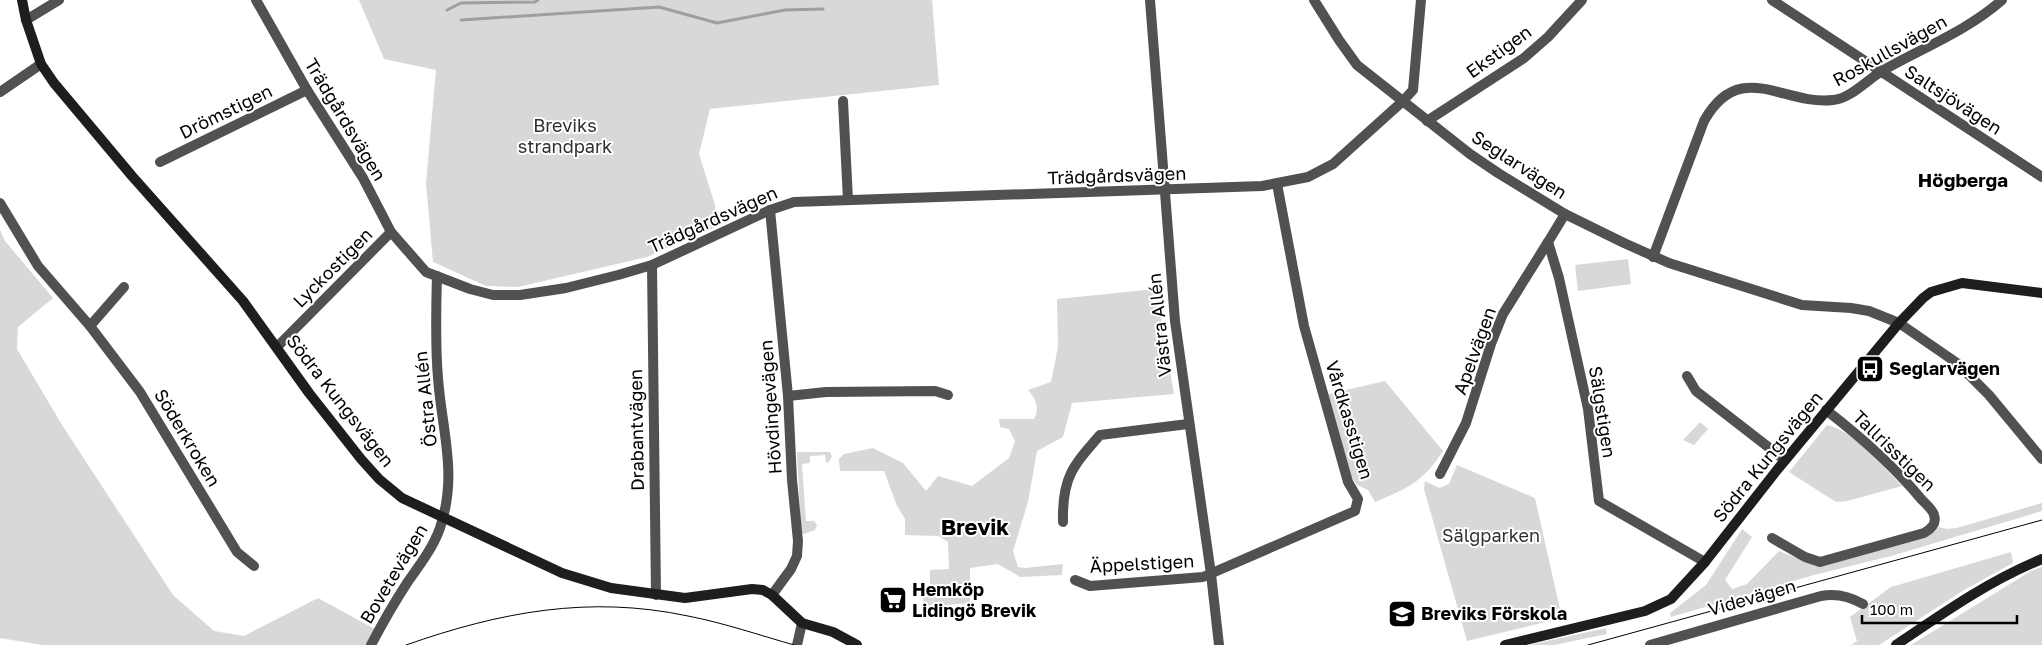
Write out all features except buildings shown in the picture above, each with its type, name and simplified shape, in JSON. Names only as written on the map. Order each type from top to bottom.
[{"type":"street","name":"Södra Kungsvägen","points":[[22,0],[26,20],[41,64],[132,176],[243,301],[309,393],[379,479],[402,498],[562,573],[611,588],[656,596],[685,598],[752,589],[763,590],[772,595],[802,622],[833,632],[857,645]]},
{"type":"street","points":[[26,20],[59,0]]},
{"type":"street","name":"Trädgårdsvägen","points":[[256,0],[307,90],[363,178],[391,232],[426,272],[470,289],[493,295],[520,295],[566,288],[652,265],[770,210],[794,202],[1262,186],[1308,178],[1333,164],[1403,102]]},
{"type":"street","name":"Västra Allén","points":[[1150,0],[1175,322],[1188,424],[1211,574],[1219,645]]},
{"type":"street","name":"Seglarvägen","points":[[1314,0],[1338,40],[1357,65],[1470,154],[1564,214],[1653,257],[1756,292],[1802,306],[1851,308],[1869,312],[1899,323],[1957,363],[1989,395],[2042,459]]},
{"type":"street","points":[[1403,102],[1413,90],[1421,0]]},
{"type":"street","name":"Ekstigen","points":[[1426,120],[1524,58],[1548,37],[1582,0]]},
{"type":"street","name":"Saltsjövägen","points":[[1772,0],[2042,177]]},
{"type":"street","name":"Roskullsvägen","points":[[1653,257],[1704,121],[1712,106],[1731,92],[1745,88],[1761,88],[1820,101],[1836,100],[1881,72],[1961,29],[1990,11],[2002,0]]},
{"type":"street","points":[[0,92],[41,64]]},
{"type":"street","name":"Drömstigen","points":[[160,162],[307,90]]},
{"type":"street","points":[[843,101],[848,200]]},
{"type":"street","name":"Vårdkasstigen","points":[[1211,574],[1356,511],[1358,499],[1348,482],[1304,326],[1277,184]]},
{"type":"street","name":"Söderkroken","points":[[0,203],[38,266],[90,326],[140,392],[237,552],[254,566]]},
{"type":"street","name":"Hövdingevägen","points":[[770,210],[788,396],[792,480],[798,541],[797,556],[791,570],[772,595]]},
{"type":"street","points":[[1548,242],[1564,214]]},
{"type":"street","name":"Lyckostigen","points":[[277,347],[391,232]]},
{"type":"street","name":"Apelvägen","points":[[1440,474],[1466,423],[1491,344],[1503,314],[1548,242]]},
{"type":"street","name":"Sälgstigen","points":[[1548,242],[1559,278],[1588,409],[1598,501],[1705,562]]},
{"type":"street","name":"Drabantvägen","points":[[652,265],[656,596]]},
{"type":"street","name":"Östra Allén","points":[[437,276],[435,328],[438,380],[448,450],[450,485],[442,518]]},
{"type":"street","name":"Södra Kungsvägen","points":[[1505,645],[1637,613],[1660,606],[1672,599],[1705,562],[1785,460],[1899,323],[1931,292],[1953,284],[1972,283],[2042,293]]},
{"type":"street","points":[[90,326],[124,287]]},
{"type":"street","points":[[1687,376],[1696,391],[1785,460]]},
{"type":"street","points":[[788,396],[826,392],[925,391],[935,391],[948,395]]},
{"type":"street","name":"Tallrisstigen","points":[[1772,538],[1820,562],[1924,533],[1932,529],[1934,514],[1910,485],[1869,444],[1826,410]]},
{"type":"street","points":[[1063,522],[1062,504],[1066,485],[1074,464],[1100,435],[1188,424]]},
{"type":"street","name":"Bovetevägen","points":[[371,645],[389,610],[433,544],[442,518]]},
{"type":"street","points":[[1896,645],[1955,605],[2020,568],[2042,558]]},
{"type":"street","name":"Äppelstigen","points":[[1075,580],[1090,586],[1203,578],[1211,574]]},
{"type":"street","name":"Videvägen","points":[[1650,645],[1821,596],[1832,594],[1863,604]]},
{"type":"street","points":[[797,645],[802,622]]},
{"type":"green space","name":"Breviks strandpark","points":[[359,0],[932,0],[939,85],[710,109],[699,154],[715,205],[716,227],[647,257],[518,287],[486,286],[433,262],[426,183],[436,70],[384,59]]},
{"type":"green space","points":[[0,230],[5,241],[53,298],[18,327],[17,349],[62,425],[173,595],[214,631],[244,636],[318,598],[375,629],[366,645],[42,645],[0,638]]},
{"type":"green space","points":[[1628,259],[1631,284],[1578,291],[1575,265]]},
{"type":"green space","points":[[1156,289],[1174,394],[1072,403],[1063,437],[1037,451],[1028,502],[1013,551],[1018,567],[1063,564],[1062,575],[1020,577],[998,564],[970,568],[970,603],[924,607],[923,597],[930,596],[930,570],[949,569],[948,542],[938,536],[905,535],[905,519],[897,506],[884,471],[840,471],[839,459],[844,454],[873,448],[903,463],[926,491],[938,476],[972,486],[1009,458],[1015,441],[1009,429],[1000,427],[999,419],[1034,419],[1037,411],[1036,404],[1028,390],[1051,382],[1058,347],[1057,299]]},
{"type":"green space","points":[[1385,381],[1443,451],[1429,470],[1414,483],[1375,502],[1368,490],[1357,485],[1350,476],[1328,394]]},
{"type":"green space","points":[[1700,422],[1708,429],[1694,445],[1683,440]]},
{"type":"green space","points":[[1827,425],[1847,434],[1858,442],[1902,486],[1847,501],[1836,502],[1789,472]]},
{"type":"green space","points":[[797,452],[830,452],[832,456],[829,462],[826,463],[825,455],[810,456],[810,463],[802,464],[806,521],[814,521],[817,525],[815,530],[804,534],[801,532]]},
{"type":"green space","name":"Sälgparken","points":[[1457,465],[1535,498],[1562,618],[1467,641],[1424,489],[1425,481],[1439,488],[1449,484]]},
{"type":"green space","points":[[2042,503],[2042,511],[1891,556],[1814,575],[1671,617],[1670,613],[1706,585],[1742,529],[1752,537],[1725,580],[1732,589],[1747,584],[1779,551],[1816,566],[1924,538],[1939,527],[1947,529],[1957,528]]},
{"type":"green space","points":[[2011,552],[2013,563],[1964,590],[1879,645],[1851,645],[1857,641],[1850,617],[1891,587]]},
{"type":"green space","points":[[2042,567],[2042,645],[1911,645],[2031,571]]},
{"type":"green space","points":[[1606,628],[1607,634],[1554,645],[1529,645]]},
{"type":"waterway","points":[[447,10],[461,3],[535,2],[538,0]]},
{"type":"waterway","points":[[461,20],[659,7],[717,23],[785,10],[823,9]]},
{"type":"tram line","points":[[1588,645],[2042,520]]},
{"type":"tram line","points":[[406,645],[441,633],[510,616],[580,607],[615,607],[688,616],[794,645]]},
{"type":"place","name":"Seglarvägen","points":[[1870,369]]},
{"type":"place","name":"Hemköp Lidingö Brevik","points":[[893,600]]},
{"type":"place","name":"Breviks Förskola","points":[[1402,614]]},
{"type":"district","name":"Högberga","points":[[1963,180]]},
{"type":"district","name":"Brevik","points":[[975,527]]}]
